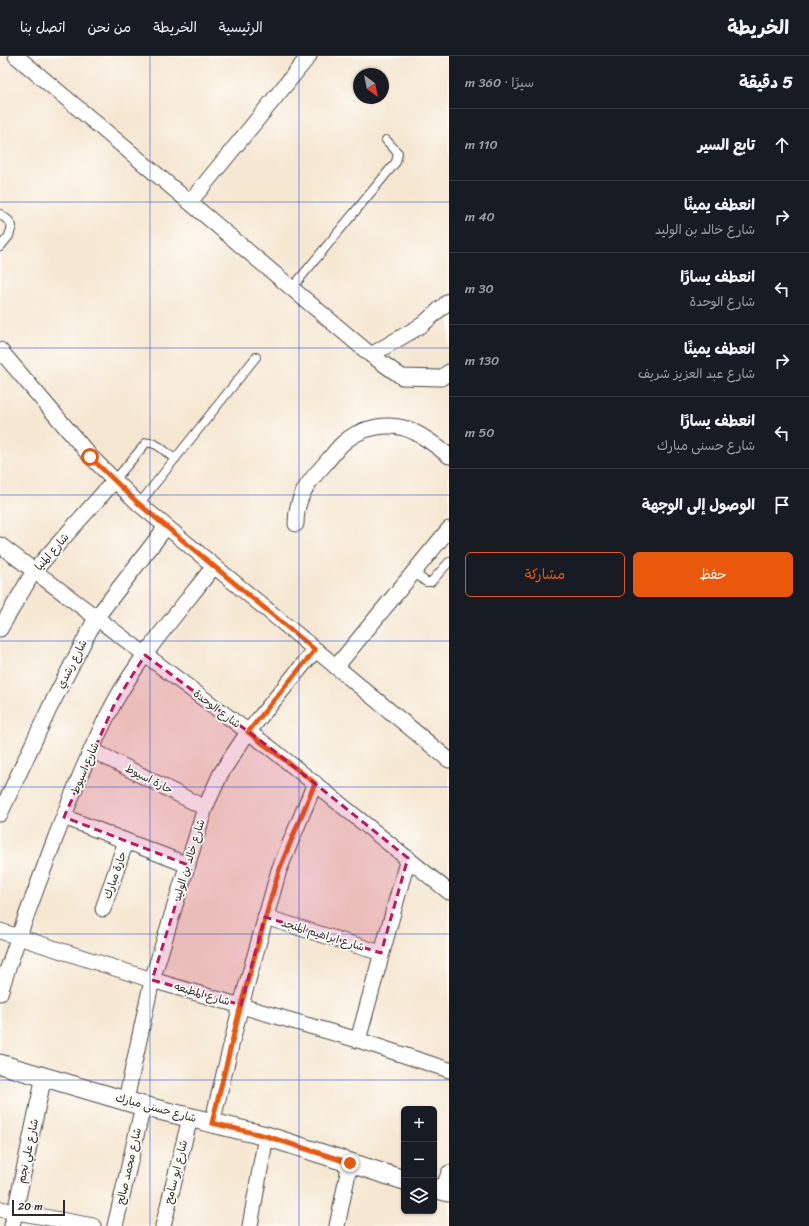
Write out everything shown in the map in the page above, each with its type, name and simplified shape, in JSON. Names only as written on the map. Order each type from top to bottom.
[{"type":"street","points":[[16,56],[371,355],[402,377],[441,378],[449,372]]},
{"type":"street","points":[[190,202],[309,56]]},
{"type":"street","points":[[371,355],[422,325],[449,301]]},
{"type":"street","points":[[0,350],[90,457],[139,504],[449,760]]},
{"type":"street","points":[[296,524],[298,501],[309,481],[343,443],[358,433],[376,427],[388,426],[412,431],[428,440],[449,456]]},
{"type":"street","name":"شارع المنيا","points":[[0,630],[34,571],[114,481]]},
{"type":"street","name":"شارع رشدي","points":[[0,814],[50,707],[96,618],[166,527]]},
{"type":"street","points":[[336,667],[449,529]]},
{"type":"street","name":"شارع الوحدة","points":[[0,545],[315,783],[449,892]]},
{"type":"street","name":"شارع اسيوط","points":[[0,993],[18,937],[64,817],[92,750],[115,703],[146,655],[214,566]]},
{"type":"street","name":"شارع خالد بن الوليد","points":[[135,1103],[152,980],[206,808],[221,773],[248,732],[315,650]]},
{"type":"street","name":"حارة اسيوط","points":[[92,750],[206,808]]},
{"type":"street","points":[[212,1123],[241,1005],[279,870],[315,783]]},
{"type":"street","points":[[64,817],[188,865]]},
{"type":"street","name":"حارة مبارك","points":[[103,909],[126,841]]},
{"type":"street","points":[[358,1040],[408,858]]},
{"type":"street","name":"شارع ابراهيم المنجد","points":[[265,917],[382,953]]},
{"type":"street","name":"شارع المطبعه","points":[[0,931],[152,980],[358,1040],[449,1070]]},
{"type":"street","name":"شارع حسنى مبارك","points":[[0,1064],[190,1118],[266,1136],[401,1179]]},
{"type":"street","name":"شارع علي نجم","points":[[12,1226],[44,1076]]},
{"type":"street","name":"شارع محمد صالح","points":[[115,1226],[135,1103]]},
{"type":"street","name":"شارع ابو سامح","points":[[163,1226],[190,1118]]},
{"type":"street","points":[[250,1226],[266,1136]]},
{"type":"street","points":[[337,1226],[350,1163]]},
{"type":"street","points":[[0,1209],[94,1226]]},
{"type":"lane","points":[[292,288],[396,162],[398,153],[386,140]]},
{"type":"lane","points":[[0,214],[10,221],[12,226],[9,236],[0,247]]},
{"type":"lane","points":[[139,504],[256,357]]},
{"type":"lane","points":[[114,481],[146,443],[151,442],[156,444],[175,459]]},
{"type":"lane","points":[[414,572],[426,582],[431,582],[449,562]]},
{"type":"highlighted area","points":[[145,655],[273,750],[408,858],[381,953],[265,917],[241,1005],[152,980],[188,865],[64,817],[115,703]]},
{"type":"route","points":[[90,457],[139,504],[315,650],[248,732],[315,783],[279,870],[241,1005],[212,1123],[266,1136],[350,1163]]}]
